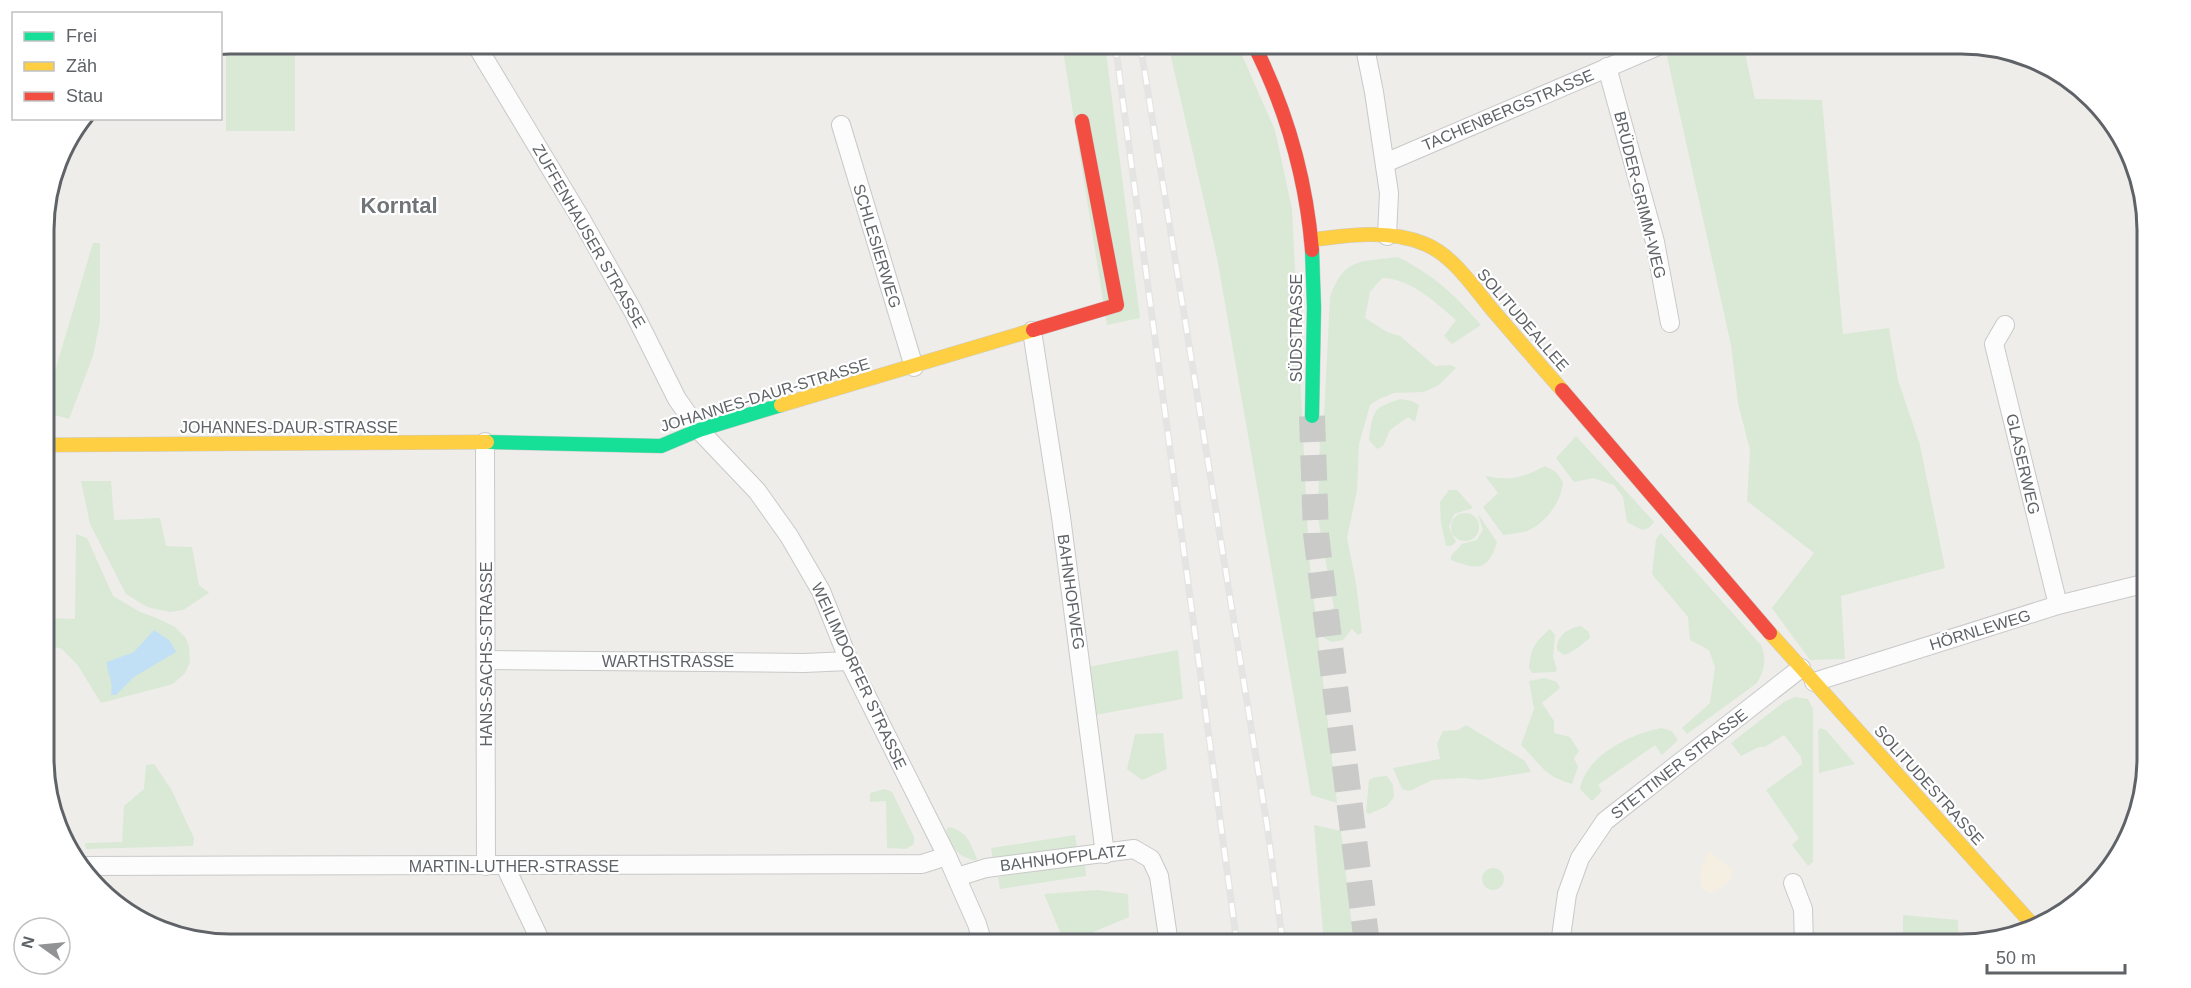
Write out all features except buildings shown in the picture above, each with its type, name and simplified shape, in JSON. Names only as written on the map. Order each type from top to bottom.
[{"type":"main road","points":[[1257,54],[1271,80],[1292,141],[1311,240]]},
{"type":"main road","name":"JOHANNES-DAUR-STRASSE","points":[[54,445],[485,442],[661,446],[699,430],[1117,305],[1082,121]]},
{"type":"main road","name":"SOLITUDEALLEE","points":[[1311,240],[1330,237],[1405,237],[1428,245],[1459,270],[1801,668]]},
{"type":"main road","name":"SÜDSTRASSE","points":[[1311,240],[1314,300],[1312,416]]},
{"type":"main road","name":"SOLITUDESTRASSE","points":[[1801,668],[2029,920]]},
{"type":"street","name":"ZUFFENHAUSER STRASSE","points":[[481,54],[587,228],[633,311],[677,399],[699,430]]},
{"type":"street","points":[[1366,54],[1389,193],[1387,236]]},
{"type":"street","name":"TACHENBERGSTRASSE","points":[[1385,163],[1617,57]]},
{"type":"street","name":"BRÜDER-GRIMM-WEG","points":[[1617,57],[1670,323]]},
{"type":"street","name":"SCHLESIERWEG","points":[[840,125],[914,367]]},
{"type":"street","name":"GLASERWEG","points":[[2005,325],[1994,344],[2058,605]]},
{"type":"street","name":"BAHNHOFWEG","points":[[1032,331],[1061,518],[1106,854]]},
{"type":"street","name":"WEILIMDORFER STRASSE","points":[[699,430],[757,492],[789,536],[821,591],[849,661],[947,856],[979,934]]},
{"type":"street","name":"HANS-SACHS-STRASSE","points":[[485,442],[486,866]]},
{"type":"street","name":"HÖRNLEWEG","points":[[1814,682],[2058,605],[2137,585]]},
{"type":"street","name":"WARTHSTRASSE","points":[[487,660],[804,663],[849,661]]},
{"type":"street","name":"STETTINER STRASSE","points":[[1561,934],[1567,894],[1580,858],[1605,821],[1801,668]]},
{"type":"street","name":"BAHNHOFPLATZ","points":[[957,877],[986,868],[1134,849],[1151,859],[1159,876],[1168,934]]},
{"type":"street","name":"MARTIN-LUTHER-STRASSE","points":[[91,866],[922,864],[947,856]]},
{"type":"street","points":[[505,866],[537,934]]},
{"type":"street","points":[[1793,884],[1803,909],[1804,934]]},
{"type":"green space","points":[[226,54],[295,54],[295,131],[226,131]]},
{"type":"green space","points":[[1064,54],[1106,54],[1140,318],[1107,325]]},
{"type":"green space","points":[[1170,54],[1241,54],[1275,130],[1292,209],[1309,557],[1337,803],[1311,795],[1217,258]]},
{"type":"green space","points":[[1666,54],[1745,54],[1755,99],[1822,100],[1843,334],[1889,328],[1898,380],[1920,445],[1945,568],[1841,596],[1845,659],[1810,660],[1772,608],[1814,553],[1747,501],[1750,450],[1738,403],[1731,345]]},
{"type":"green space","points":[[93,243],[100,243],[100,321],[93,356],[69,419],[54,415],[54,374]]},
{"type":"green space","points":[[1398,257],[1443,287],[1481,325],[1452,344],[1444,336],[1456,320],[1422,293],[1403,282],[1382,278],[1370,292],[1365,318],[1387,332],[1400,336],[1435,366],[1451,365],[1456,368],[1439,385],[1424,392],[1394,393],[1370,405],[1359,444],[1357,491],[1347,538],[1356,583],[1362,633],[1358,635],[1352,629],[1343,640],[1332,642],[1326,639],[1319,630],[1323,615],[1334,608],[1318,518],[1320,432],[1324,417],[1330,297],[1335,284],[1348,268],[1364,261]]},
{"type":"green space","points":[[1400,399],[1419,405],[1415,422],[1408,417],[1390,430],[1383,446],[1377,449],[1369,440],[1375,412],[1384,405]]},
{"type":"green space","points":[[1576,436],[1654,522],[1649,528],[1642,530],[1627,522],[1623,497],[1614,485],[1593,478],[1574,482],[1556,458]]},
{"type":"green space","points":[[1545,466],[1556,472],[1563,482],[1556,504],[1534,528],[1503,535],[1483,507],[1498,493],[1485,476],[1516,477]]},
{"type":"green space","points":[[81,481],[111,481],[114,520],[160,518],[166,546],[192,547],[199,585],[209,593],[183,610],[170,612],[147,607],[126,594],[90,524]]},
{"type":"green space","points":[[1449,490],[1457,490],[1473,508],[1454,514],[1449,527],[1456,542],[1451,546],[1446,546],[1441,523],[1440,502]]},
{"type":"green space","points":[[1465,513],[1475,517],[1479,527],[1475,537],[1465,541],[1455,537],[1451,527],[1455,517]]},
{"type":"green space","points":[[1478,514],[1497,542],[1490,559],[1485,564],[1475,567],[1451,560],[1451,556],[1462,544],[1477,540],[1483,530]]},
{"type":"green space","points":[[1661,533],[1761,645],[1764,655],[1763,669],[1757,683],[1687,734],[1682,728],[1710,703],[1715,667],[1709,650],[1690,640],[1688,617],[1652,574],[1656,539]]},
{"type":"green space","points":[[76,534],[87,538],[113,596],[140,612],[175,627],[185,637],[189,646],[190,662],[185,673],[173,684],[101,703],[77,664],[62,649],[54,647],[54,618],[75,619]]},
{"type":"green space","points":[[1581,626],[1589,632],[1590,638],[1575,650],[1564,655],[1557,650],[1558,641],[1564,634]]},
{"type":"green space","points":[[1550,629],[1555,635],[1553,657],[1557,670],[1532,673],[1529,668],[1532,651],[1537,642]]},
{"type":"green space","points":[[1178,650],[1183,699],[1084,717],[1077,669]]},
{"type":"green space","points":[[1545,678],[1557,682],[1560,688],[1542,703],[1554,721],[1554,733],[1570,737],[1579,751],[1574,758],[1578,767],[1572,784],[1548,773],[1521,745],[1534,709],[1529,681]]},
{"type":"green space","points":[[1795,697],[1808,699],[1813,709],[1813,862],[1808,866],[1792,845],[1799,838],[1766,790],[1802,764],[1801,757],[1784,735],[1765,747],[1759,747],[1741,756],[1731,743],[1784,702]]},
{"type":"green space","points":[[1466,725],[1525,761],[1531,772],[1480,780],[1463,778],[1432,780],[1410,791],[1402,789],[1393,768],[1440,759],[1437,744],[1443,731],[1458,730]]},
{"type":"green space","points":[[1661,728],[1672,731],[1678,740],[1662,755],[1655,745],[1598,785],[1602,791],[1592,801],[1580,789],[1584,777],[1600,756],[1637,735]]},
{"type":"green space","points":[[1820,728],[1826,730],[1855,764],[1819,773],[1818,731]]},
{"type":"green space","points":[[1163,733],[1167,769],[1142,780],[1127,769],[1135,734]]},
{"type":"green space","points":[[154,764],[171,789],[194,838],[193,846],[86,849],[85,843],[122,842],[124,806],[144,789],[146,765]]},
{"type":"green space","points":[[1387,776],[1393,785],[1394,797],[1387,806],[1369,814],[1366,812],[1369,780]]},
{"type":"green space","points":[[885,789],[892,792],[914,837],[914,844],[906,849],[887,848],[886,801],[870,802],[870,793]]},
{"type":"green space","points":[[1314,825],[1341,831],[1353,934],[1323,934]]},
{"type":"green space","points":[[949,827],[965,835],[978,861],[965,857],[957,851],[946,830]]},
{"type":"green space","points":[[1075,835],[1077,847],[993,860],[991,848]]},
{"type":"green space","points":[[1085,864],[1086,876],[1000,889],[998,877]]},
{"type":"green space","points":[[1489,868],[1497,868],[1504,875],[1504,883],[1497,890],[1489,890],[1482,883],[1482,875]]},
{"type":"green space","points":[[1097,890],[1128,894],[1129,917],[1089,934],[1061,934],[1044,894]]},
{"type":"green space","points":[[1903,915],[1958,920],[1959,934],[1903,934]]},
{"type":"sand","points":[[1709,851],[1733,869],[1731,878],[1726,884],[1711,893],[1702,888],[1700,878]]},
{"type":"water","points":[[154,630],[170,641],[176,652],[134,677],[116,695],[111,695],[112,684],[107,662],[134,652]]},
{"type":"tunnel","points":[[1312,416],[1316,534],[1366,934]]},
{"type":"railway","points":[[1116,54],[1236,934]]},
{"type":"railway","points":[[1142,54],[1267,825],[1282,934]]},
{"type":"traffic: fast","points":[[1312,250],[1314,307],[1312,416]]},
{"type":"traffic: fast","points":[[487,442],[661,446],[699,430],[781,405]]},
{"type":"traffic: slow","points":[[1311,240],[1368,234],[1397,236],[1412,239],[1435,249],[1461,271],[1562,390]]},
{"type":"traffic: slow","points":[[781,405],[1033,330]]},
{"type":"traffic: slow","points":[[54,445],[487,442]]},
{"type":"traffic: slow","points":[[1770,633],[2029,920]]},
{"type":"traffic: jam","points":[[1258,54],[1275,92],[1293,144],[1305,196],[1312,250]]},
{"type":"traffic: jam","points":[[1033,330],[1117,305],[1082,121]]},
{"type":"traffic: jam","points":[[1562,390],[1770,633]]},
{"type":"district","name":"Korntal","points":[[399,205]]}]
